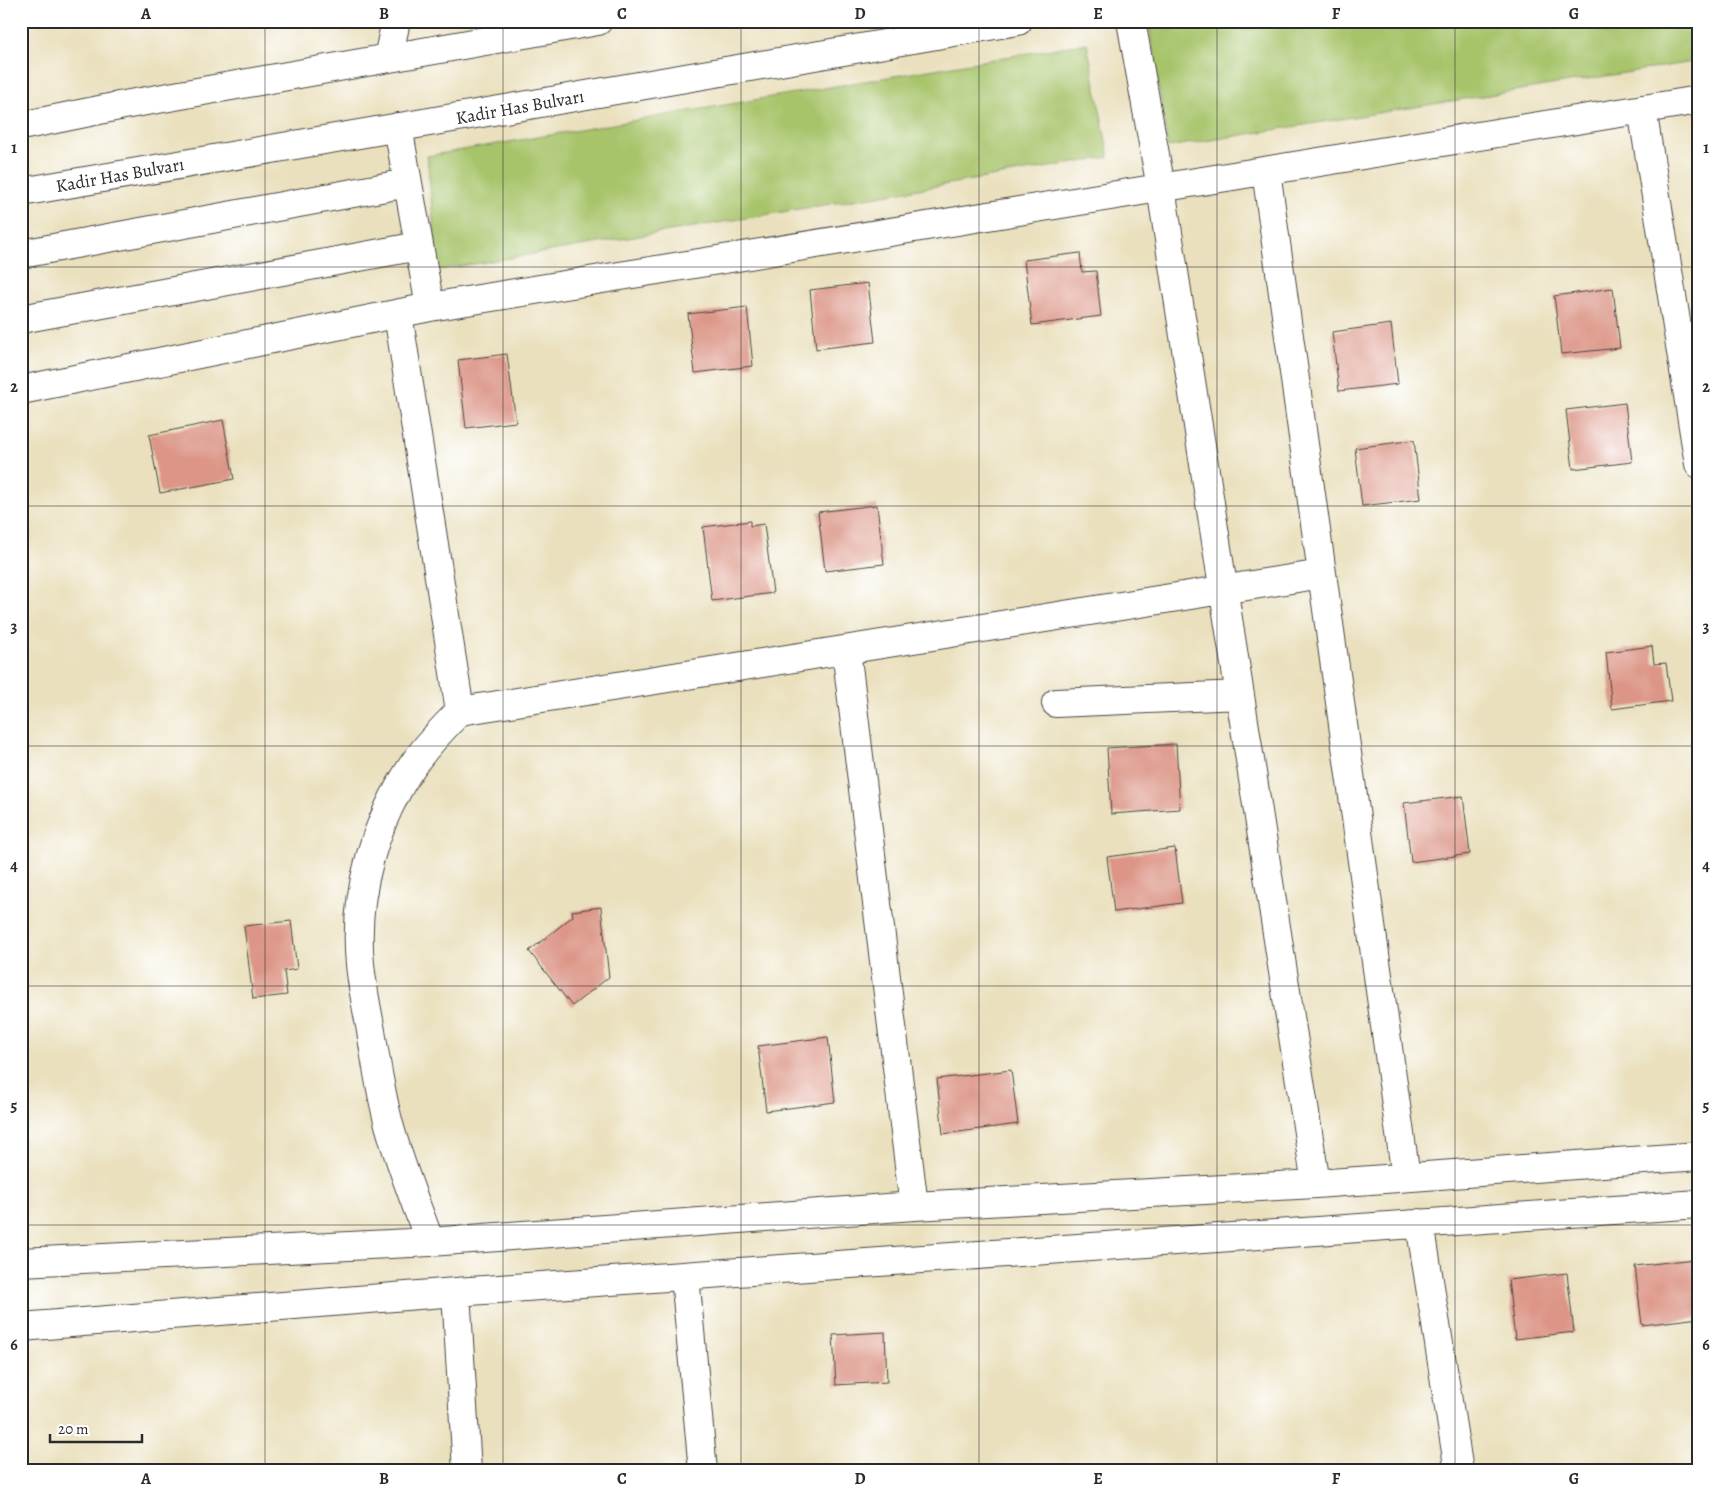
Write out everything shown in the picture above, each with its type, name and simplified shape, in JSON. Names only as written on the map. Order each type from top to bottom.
[{"type":"main road","points":[[388,58],[396,21]]},
{"type":"main road","points":[[21,126],[124,105],[598,21]]},
{"type":"main road","name":"Kadir Has Bulvarı","points":[[21,192],[1018,21]]},
{"type":"main road","points":[[1131,21],[1160,188],[1316,1184]]},
{"type":"main road","points":[[21,390],[430,307],[1699,100]]},
{"type":"main road","points":[[1642,109],[1699,464]]},
{"type":"main road","points":[[398,128],[430,307]]},
{"type":"main road","points":[[1266,171],[1406,1177]]},
{"type":"main road","points":[[21,254],[408,183]]},
{"type":"main road","points":[[21,319],[419,246]]},
{"type":"main road","points":[[398,314],[460,711]]},
{"type":"main road","points":[[430,1242],[402,1168],[382,1095],[360,963],[359,926],[363,890],[371,854],[397,791],[415,762],[436,735],[460,711],[1322,574]]},
{"type":"main road","points":[[846,650],[914,1206]]},
{"type":"main road","points":[[1056,703],[1240,695]]},
{"type":"main road","points":[[21,1262],[430,1242],[914,1206],[1316,1184],[1699,1156]]},
{"type":"main road","points":[[21,1327],[456,1292],[1699,1204]]},
{"type":"main road","points":[[1420,1224],[1459,1471]]},
{"type":"main road","points":[[685,1276],[703,1471]]},
{"type":"main road","points":[[456,1292],[467,1471]]},
{"type":"green space","points":[[1179,21],[1699,21],[1699,61],[1168,147],[1149,26]]},
{"type":"green space","points":[[1087,43],[1109,157],[438,270],[427,156]]},
{"type":"building","points":[[1080,253],[1082,272],[1096,271],[1101,316],[1032,325],[1024,260]]},
{"type":"building","points":[[868,283],[875,342],[816,349],[810,290]]},
{"type":"building","points":[[1613,288],[1620,348],[1561,354],[1554,296]]},
{"type":"building","points":[[747,307],[753,366],[695,373],[688,314]]},
{"type":"building","points":[[1391,324],[1398,384],[1339,391],[1332,332]]},
{"type":"building","points":[[507,354],[516,422],[466,428],[458,360]]},
{"type":"building","points":[[1625,403],[1632,462],[1573,469],[1566,410]]},
{"type":"building","points":[[223,420],[234,479],[160,493],[149,435]]},
{"type":"building","points":[[1414,440],[1421,499],[1362,506],[1355,448]]},
{"type":"building","points":[[877,505],[884,564],[825,571],[818,512]]},
{"type":"building","points":[[750,521],[750,526],[764,524],[773,593],[712,601],[703,527]]},
{"type":"building","points":[[1652,646],[1654,664],[1666,663],[1671,701],[1612,709],[1606,652]]},
{"type":"building","points":[[1176,744],[1180,809],[1111,814],[1107,748]]},
{"type":"building","points":[[1463,796],[1470,854],[1411,862],[1404,803]]},
{"type":"building","points":[[1175,848],[1182,903],[1114,912],[1107,857]]},
{"type":"building","points":[[601,907],[609,977],[572,1006],[529,951],[573,916],[572,911]]},
{"type":"building","points":[[291,921],[297,969],[284,971],[287,995],[253,999],[244,926]]},
{"type":"building","points":[[828,1037],[835,1102],[766,1111],[758,1046]]},
{"type":"building","points":[[1011,1070],[1018,1124],[943,1134],[937,1079]]},
{"type":"building","points":[[1694,1259],[1699,1298],[1699,1318],[1642,1325],[1635,1266]]},
{"type":"building","points":[[1567,1273],[1574,1332],[1515,1339],[1508,1280]]},
{"type":"building","points":[[885,1332],[887,1382],[836,1385],[833,1335]]},
{"type":"building","points":[[558,1466],[558,1471],[499,1471],[499,1469]]}]
